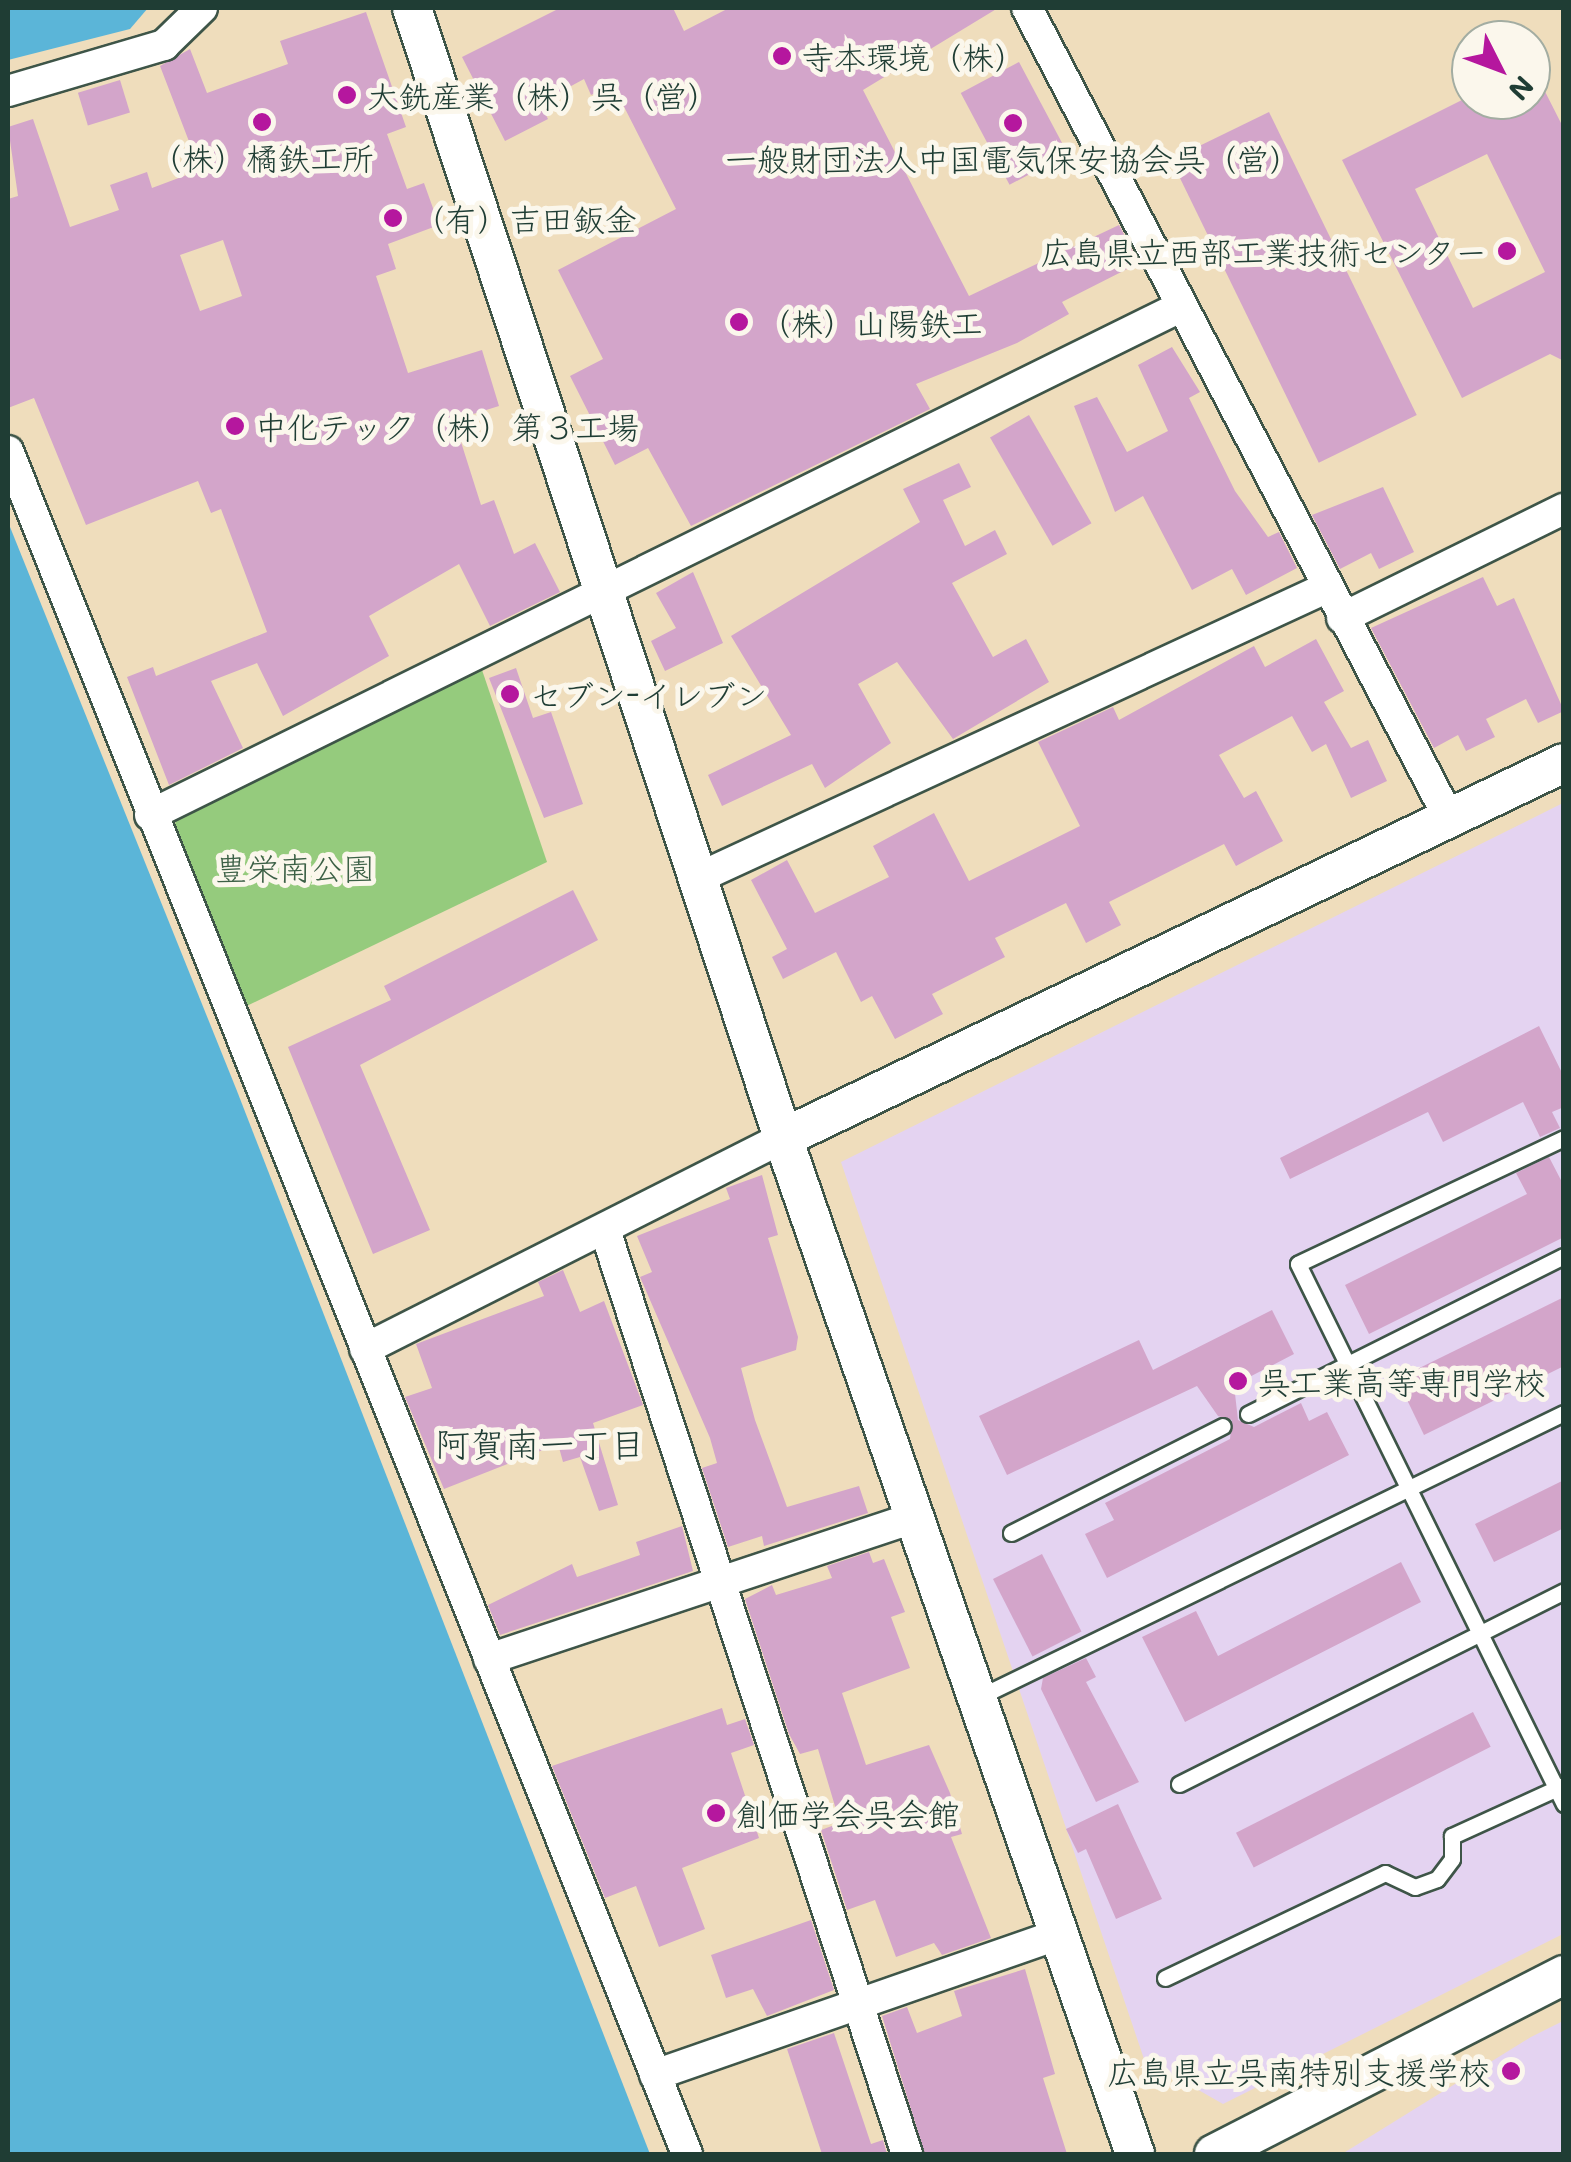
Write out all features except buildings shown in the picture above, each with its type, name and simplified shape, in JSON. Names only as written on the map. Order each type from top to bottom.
[{"type":"street","points":[[8,90],[164,45],[202,8]]},
{"type":"street","points":[[412,8],[609,590],[783,1138],[1054,1936],[1136,2154]]},
{"type":"street","points":[[1028,8],[1176,309],[1450,820]]},
{"type":"street","points":[[150,814],[1176,309]]},
{"type":"street","points":[[8,451],[687,2154]]},
{"type":"street","points":[[1342,618],[1564,508]]},
{"type":"street","points":[[700,878],[1326,588]]},
{"type":"street","points":[[365,1349],[783,1138],[1564,763]]},
{"type":"street","points":[[605,1230],[854,2002],[907,2154]]},
{"type":"street","points":[[489,1658],[913,1518]]},
{"type":"street","points":[[655,2076],[854,2002],[1054,1936]]},
{"type":"street","points":[[1214,2154],[1564,1976]]},
{"type":"lane","points":[[1166,1978],[1384,1874],[1415,1888],[1436,1879],[1452,1859],[1452,1836],[1561,1793],[1298,1264],[1564,1138]]},
{"type":"lane","points":[[1248,1414],[1564,1256]]},
{"type":"lane","points":[[976,1699],[1564,1413]]},
{"type":"lane","points":[[1011,1533],[1223,1426]]},
{"type":"lane","points":[[1179,1784],[1564,1592]]},
{"type":"shaded area","name":"呉工業高等専門学校","points":[[1563,803],[1563,1934],[1223,2104],[1144,2059],[841,1162]]},
{"type":"shaded area","name":"広島県立呉南特別支援学校","points":[[1563,2021],[1563,2154],[1342,2154],[1531,2037]]},
{"type":"green space","name":"豊栄南公園","points":[[481,667],[547,862],[236,1011],[169,836],[185,803]]},
{"type":"water","points":[[8,8],[148,8],[130,29],[8,60]]},
{"type":"water","points":[[8,522],[237,1091],[650,2154],[8,2154]]},
{"type":"place","name":"寺本環境（株）","points":[[782,56]]},
{"type":"place","name":"大銑産業（株）呉（営）","points":[[347,95]]},
{"type":"place","name":"（株）橘鉄工所","points":[[262,122]]},
{"type":"place","name":"一般財団法人中国電気保安協会呉（営）","points":[[1013,123]]},
{"type":"place","name":"（有）吉田鈑金","points":[[393,218]]},
{"type":"place","name":"広島県立西部工業技術センター","points":[[1507,251]]},
{"type":"place","name":"（株）山陽鉄工","points":[[739,322]]},
{"type":"place","name":"中化テック（株）第３工場","points":[[235,426]]},
{"type":"place","name":"セブン-イレブン","points":[[510,694]]},
{"type":"place","name":"呉工業高等専門学校","points":[[1238,1381]]},
{"type":"place","name":"創価学会呉会館","points":[[716,1813]]},
{"type":"place","name":"広島県立呉南特別支援学校","points":[[1511,2071]]},
{"type":"district","name":"阿賀南一丁目","points":[[540,1443]]}]
